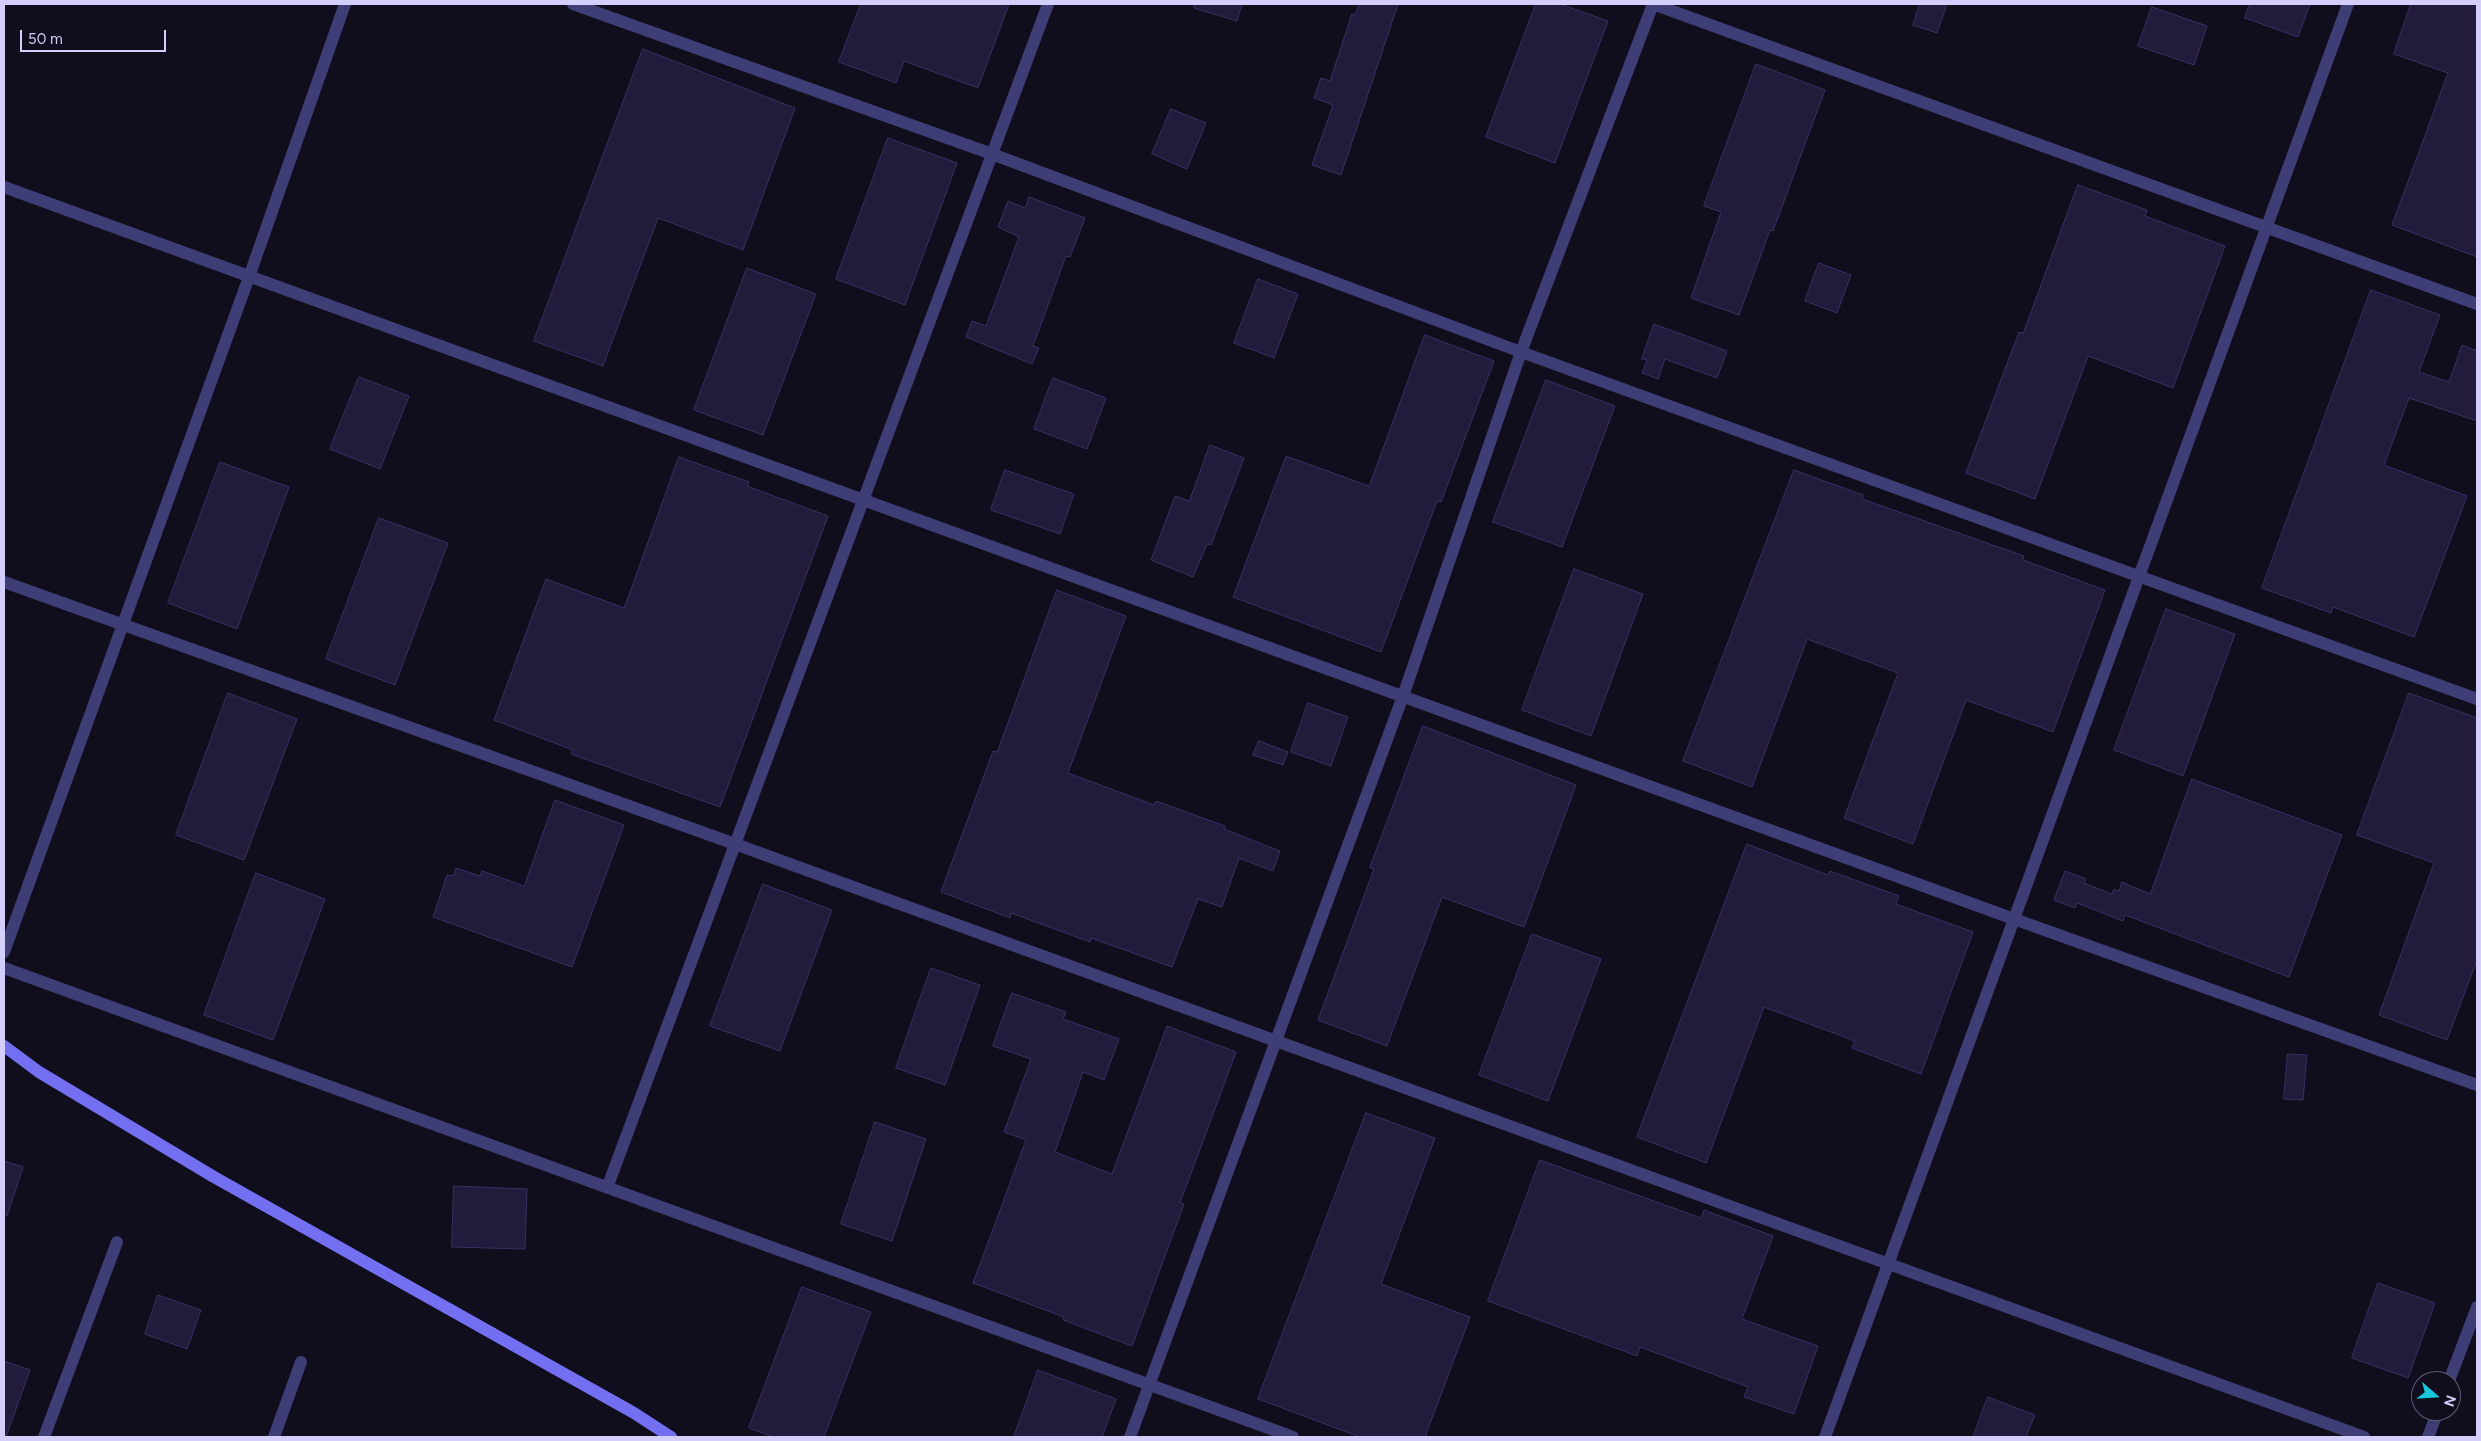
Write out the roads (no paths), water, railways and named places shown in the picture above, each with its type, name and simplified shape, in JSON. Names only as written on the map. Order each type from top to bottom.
[{"type":"street","points":[[4,952],[249,277],[345,4]]},
{"type":"street","points":[[573,4],[992,154],[1521,352],[2477,699]]},
{"type":"street","points":[[607,1188],[1048,4]]},
{"type":"street","points":[[1130,1437],[1277,1041],[1402,696],[1521,352],[1653,4],[2477,304]]},
{"type":"street","points":[[1825,1437],[2348,4]]},
{"type":"street","points":[[4,187],[2014,919],[2477,1085]]},
{"type":"street","points":[[4,582],[735,844],[2364,1437]]},
{"type":"street","points":[[4,968],[1293,1437]]},
{"type":"street","points":[[4,1046],[39,1072],[214,1177],[626,1408],[671,1437]]},
{"type":"street","points":[[44,1437],[117,1242]]},
{"type":"street","points":[[2454,1371],[2477,1307]]},
{"type":"street","points":[[274,1437],[301,1362]]},
{"type":"street","points":[[2428,1437],[2434,1421]]}]
